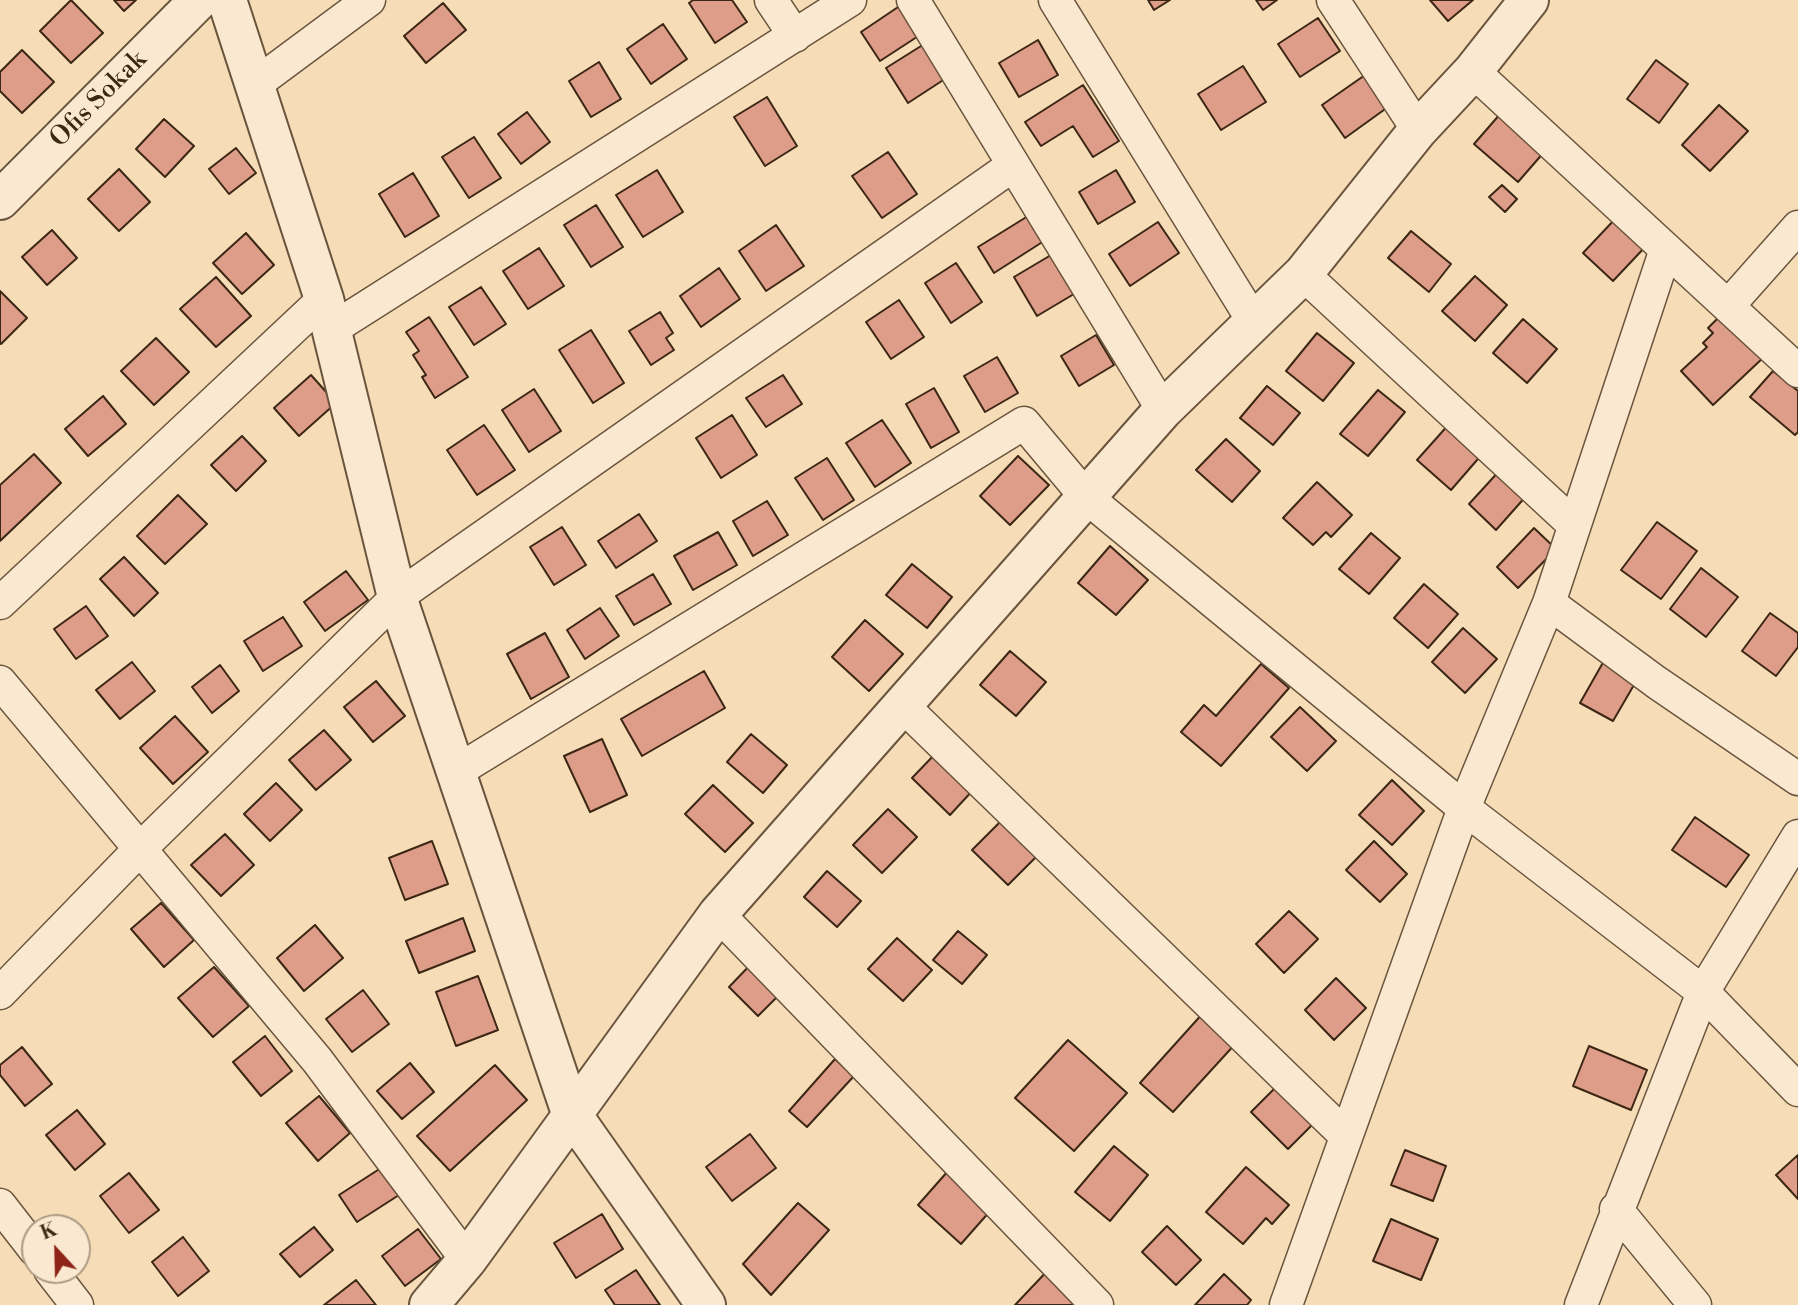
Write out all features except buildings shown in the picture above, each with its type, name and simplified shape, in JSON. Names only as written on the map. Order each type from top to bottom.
[{"type":"street","name":"Ofis Sokak","points":[[0,200],[199,0]]},
{"type":"street","points":[[227,0],[257,83],[328,314],[397,597],[571,1113],[706,1305]]},
{"type":"street","points":[[257,83],[369,0]]},
{"type":"street","points":[[771,0],[795,37]]},
{"type":"street","points":[[0,603],[328,314],[795,37],[850,0]]},
{"type":"street","points":[[913,0],[1163,410]]},
{"type":"street","points":[[1055,0],[1254,323]]},
{"type":"street","points":[[1333,0],[1418,130]]},
{"type":"street","points":[[429,1305],[467,1260],[571,1113],[718,914],[1163,410],[1303,274],[1418,130],[1473,71],[1529,0]]},
{"type":"street","points":[[1473,71],[1798,371]]},
{"type":"street","points":[[0,993],[139,850],[397,597],[1012,166]]},
{"type":"street","points":[[1728,306],[1798,228]]},
{"type":"street","points":[[1286,1305],[1464,808],[1549,603],[1666,249]]},
{"type":"street","points":[[1303,274],[1573,524]]},
{"type":"street","points":[[457,771],[1024,423],[1086,497],[1464,808],[1703,992],[1798,1090]]},
{"type":"street","points":[[1549,603],[1656,682],[1798,779]]},
{"type":"street","points":[[0,682],[317,1060],[467,1260]]},
{"type":"street","points":[[901,704],[1345,1135]]},
{"type":"street","points":[[1581,1305],[1616,1209],[1703,992],[1798,836]]},
{"type":"street","points":[[718,914],[1097,1305]]},
{"type":"street","points":[[0,1205],[21,1233]]},
{"type":"street","points":[[1616,1209],[1695,1305]]},
{"type":"street","points":[[61,1284],[77,1305]]}]
